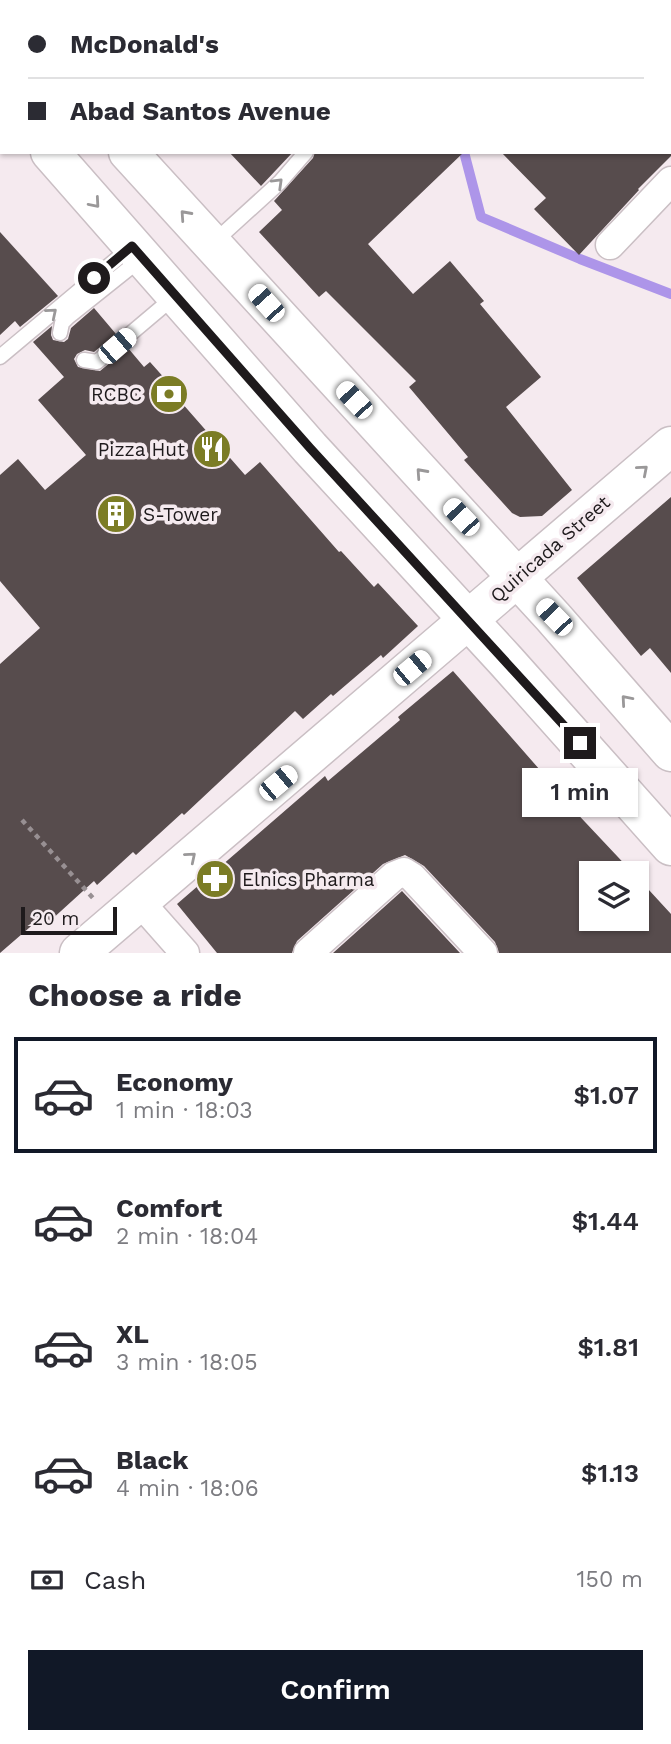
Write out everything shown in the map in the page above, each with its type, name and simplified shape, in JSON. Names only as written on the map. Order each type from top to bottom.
[{"type":"main road","points":[[52,154],[319,458],[469,619],[671,846]]},
{"type":"main road","points":[[130,154],[554,617],[671,752]]},
{"type":"main road","name":"Quiricada Street","points":[[79,953],[671,446]]},
{"type":"street","points":[[610,245],[671,181]]},
{"type":"street","points":[[308,953],[394,876],[404,872],[412,877],[483,953]]},
{"type":"street","points":[[127,912],[185,953]]},
{"type":"lane","points":[[212,244],[280,182],[304,154]]},
{"type":"lane","points":[[60,333],[62,323],[138,252]]},
{"type":"lane","points":[[0,357],[138,252]]},
{"type":"lane","points":[[84,360],[97,362],[176,295]]},
{"type":"path","points":[[22,820],[127,912]]},
{"type":"building","points":[[231,154],[291,154],[261,186]]},
{"type":"building","points":[[314,154],[462,154],[368,244],[413,294],[450,261],[484,301],[480,304],[541,377],[506,407],[572,490],[542,516],[520,517],[512,513],[464,460],[468,457],[409,387],[416,381],[326,291],[319,297],[259,232],[282,210],[274,201]]},
{"type":"building","points":[[503,154],[671,154],[579,255],[534,209],[546,198]]},
{"type":"building","points":[[0,232],[58,296],[20,327],[15,321],[0,335]]},
{"type":"building","points":[[94,308],[116,334],[94,352],[85,350],[77,354],[74,359],[78,367],[100,371],[128,348],[144,367],[150,362],[245,475],[260,462],[339,552],[341,551],[374,587],[378,583],[418,626],[383,658],[381,655],[303,719],[295,711],[184,815],[182,813],[136,855],[133,852],[97,885],[94,881],[50,921],[44,915],[0,953],[0,664],[40,628],[0,581],[0,475],[18,459],[45,490],[86,455],[38,400],[64,377],[33,342],[52,326],[53,340],[64,342],[68,339],[71,328]]},
{"type":"building","points":[[671,497],[671,673],[650,648],[641,656],[577,578]]},
{"type":"building","points":[[453,671],[540,770],[538,772],[622,861],[579,861],[579,931],[649,931],[649,890],[671,914],[671,953],[499,953],[495,942],[424,866],[405,855],[383,864],[297,941],[292,953],[217,953],[177,904],[325,776],[328,781],[400,720],[398,717]]},
{"type":"building","points":[[402,891],[460,953],[333,953]]},
{"type":"waterway","points":[[465,154],[481,217],[671,294]]},
{"type":"place","name":"RCBC","points":[[169,394]]},
{"type":"place","name":"Pizza Hut","points":[[212,449]]},
{"type":"place","name":"S-Tower","points":[[116,514]]},
{"type":"place","name":"Elnics Pharma","points":[[215,879]]},
{"type":"route","points":[[94,278],[132,246],[310,448],[580,743]]}]
